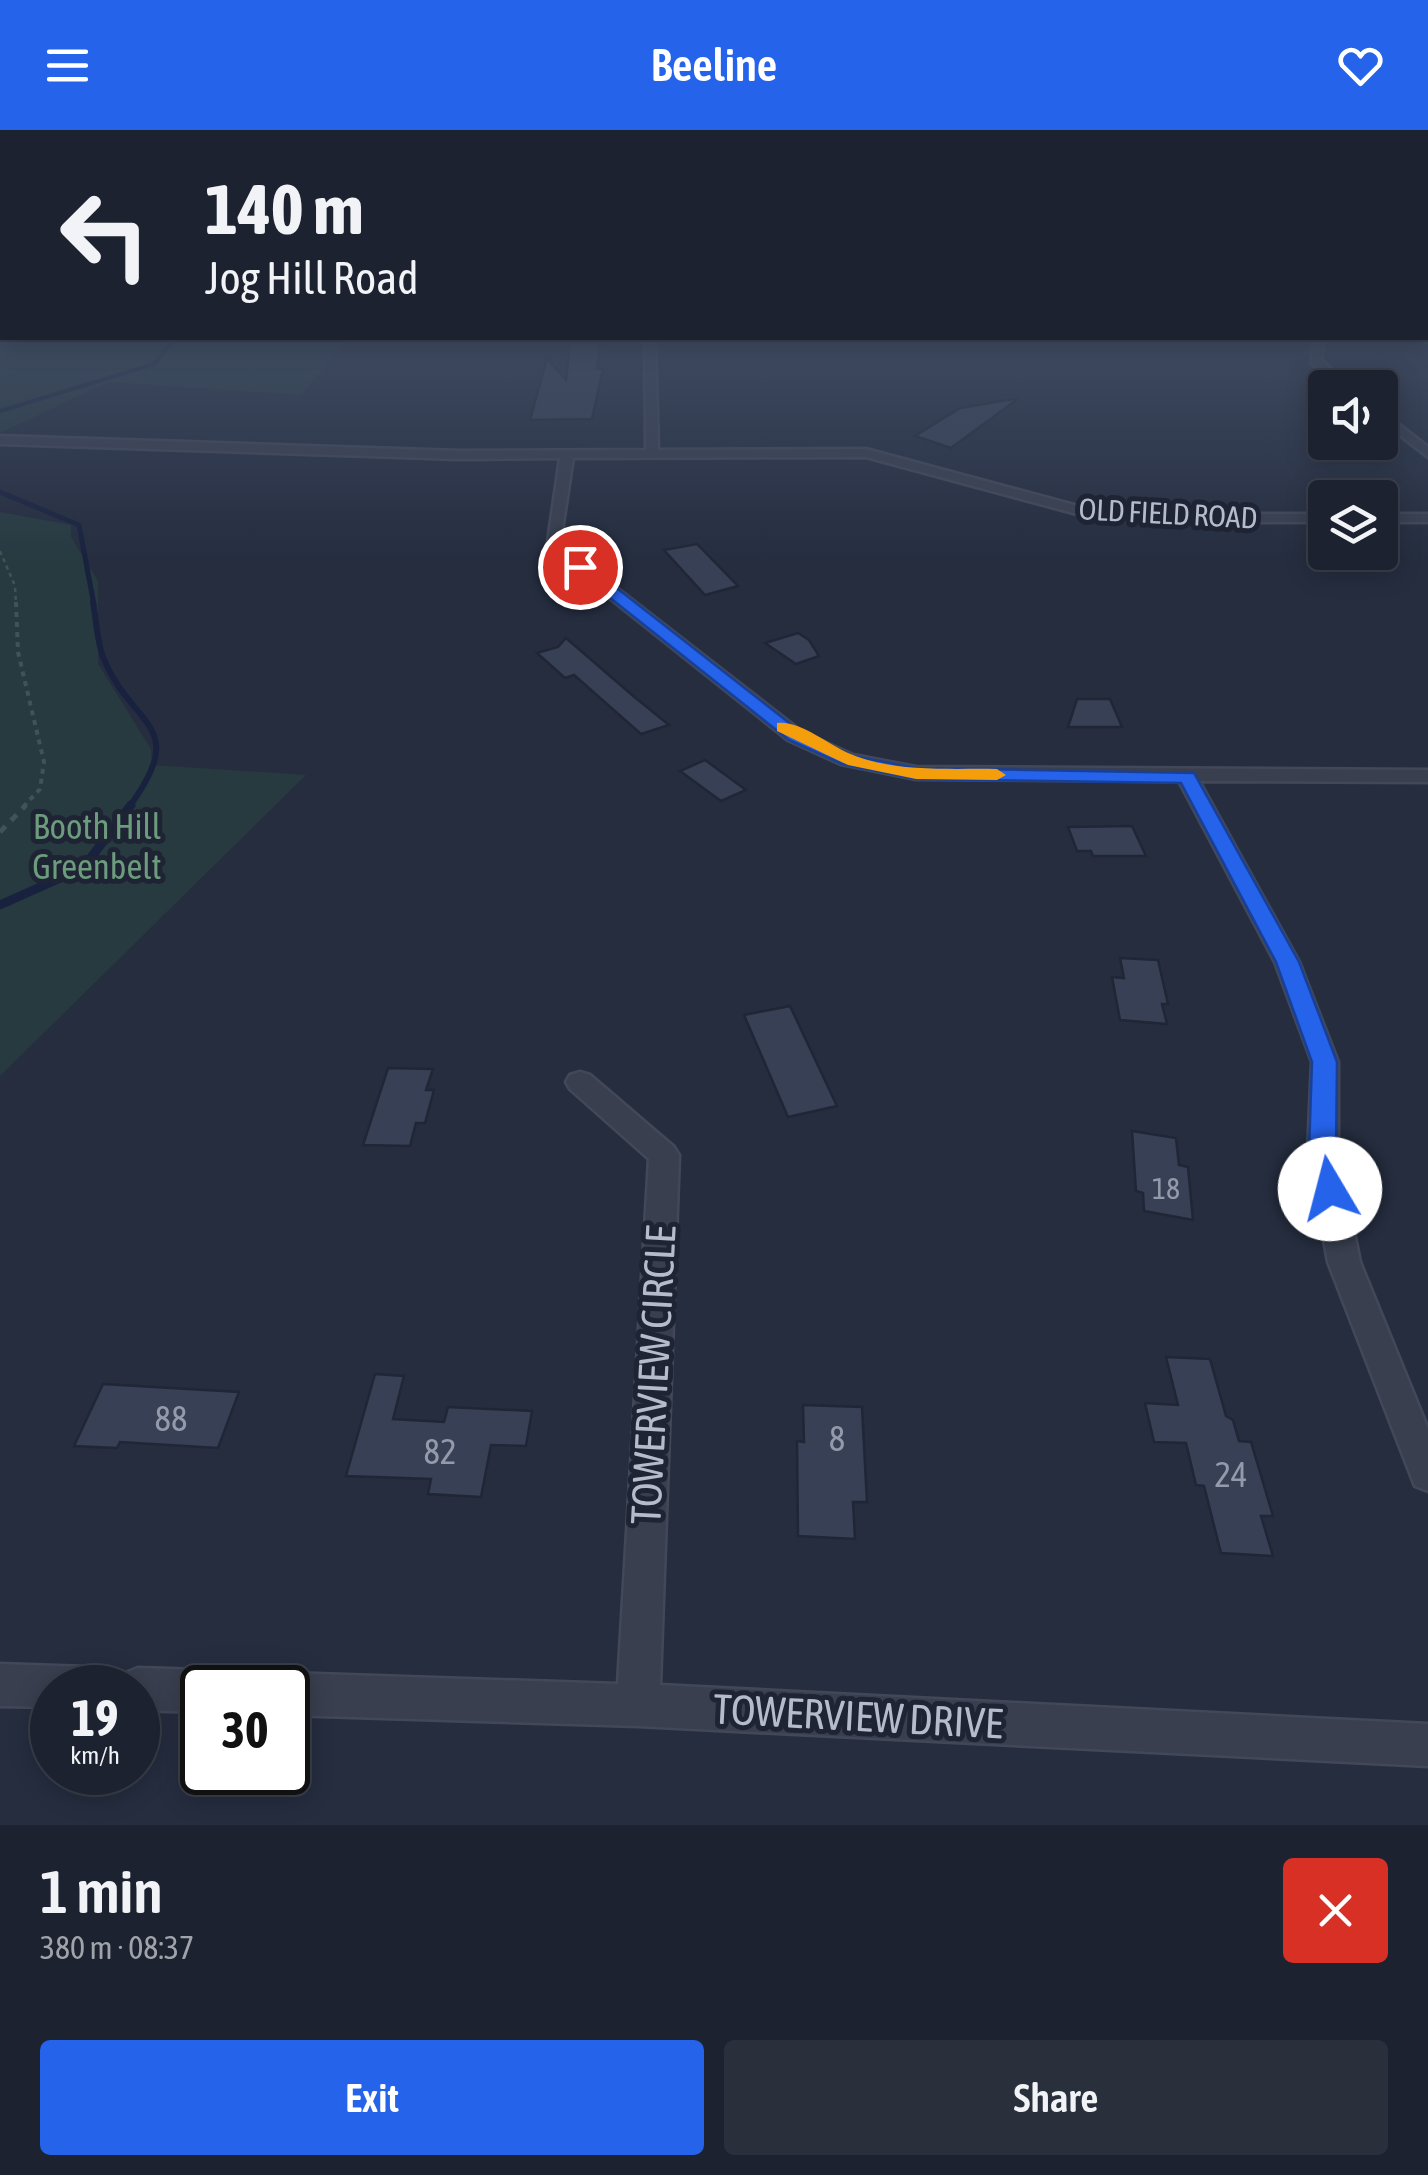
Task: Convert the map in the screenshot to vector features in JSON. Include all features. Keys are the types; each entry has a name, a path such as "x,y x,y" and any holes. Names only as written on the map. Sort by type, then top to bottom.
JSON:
{"street":[{"path":"651,402 652,453"},
{"path":"1398,429 1428,453"},
{"name":"OLD FIELD ROAD","path":"0,440 567,454 866,453 1088,513 1144,518 1308,518"},
{"path":"567,454 552,545 795,736 848,760 916,774 1428,776"},
{"path":"1398,518 1428,518"},
{"path":"1188,777 1288,962 1324,1062 1322,1152 1344,1262 1428,1474"},
{"name":"TOWERVIEW CIRCLE","path":"580,1082 664,1155 638,1705"},
{"path":"0,1685 30,1686"},
{"name":"TOWERVIEW DRIVE","path":"310,1695 638,1705 1428,1745"}],"path":[{"path":"0,551 16,586 18,652 44,762 40,789 0,832"}],"green space":[{"path":"0,402 65,402 0,433"},
{"name":"Booth Hill Greenbelt","path":"0,512 71,525 71,537 98,581 98,664 151,749 152,765 306,775 0,1076"}],"building":[{"path":"535,402 596,402 592,419 530,420"},
{"path":"1013,402 951,448 915,436 960,408"},
{"path":"697,544 738,586 705,595 664,550"},
{"path":"798,633 809,640 819,656 796,664 765,643"},
{"path":"566,638 669,725 641,734 574,675 565,678 537,653 558,647"},
{"path":"1077,699 1110,699 1122,727 1068,727"},
{"path":"705,760 746,790 721,801 680,771"},
{"path":"1132,826 1146,856 1093,856 1091,851 1077,851 1068,827"},
{"path":"1120,958 1158,960 1168,1004 1162,1004 1167,1024 1120,1020 1112,977 1124,978"},
{"path":"790,1006 837,1106 788,1117 744,1015"},
{"path":"388,1068 433,1069 426,1090 434,1090 425,1123 416,1123 410,1146 363,1145"},
{"path":"1132,1131 1176,1138 1179,1165 1188,1167 1193,1220 1144,1211 1143,1193 1136,1191"},
{"path":"1166,1357 1210,1359 1226,1416 1233,1420 1239,1441 1251,1442 1273,1516 1261,1516 1273,1556 1221,1553 1204,1486 1196,1485 1186,1443 1154,1442 1145,1403 1178,1405"},
{"path":"375,1374 404,1376 393,1419 444,1422 448,1407 532,1411 526,1446 491,1445 481,1497 428,1494 431,1479 346,1476"},
{"path":"103,1384 239,1392 218,1448 120,1442 117,1448 74,1446"},
{"path":"803,1405 862,1407 867,1502 853,1502 855,1539 798,1536 797,1441 804,1442"}],"waterway":[{"path":"0,411 29,402"},
{"path":"0,492 79,525 94,605"},
{"path":"93,602 103,657 156,742 147,779 129,807"},
{"path":"0,905 83,868 131,805"}],"slow traffic":[{"path":"783,727 848,760 916,774 997,775"}],"route":[{"path":"580,567 795,736 848,760 916,774 1188,777 1288,962 1324,1062 1322,1152 1330,1189"}]}
